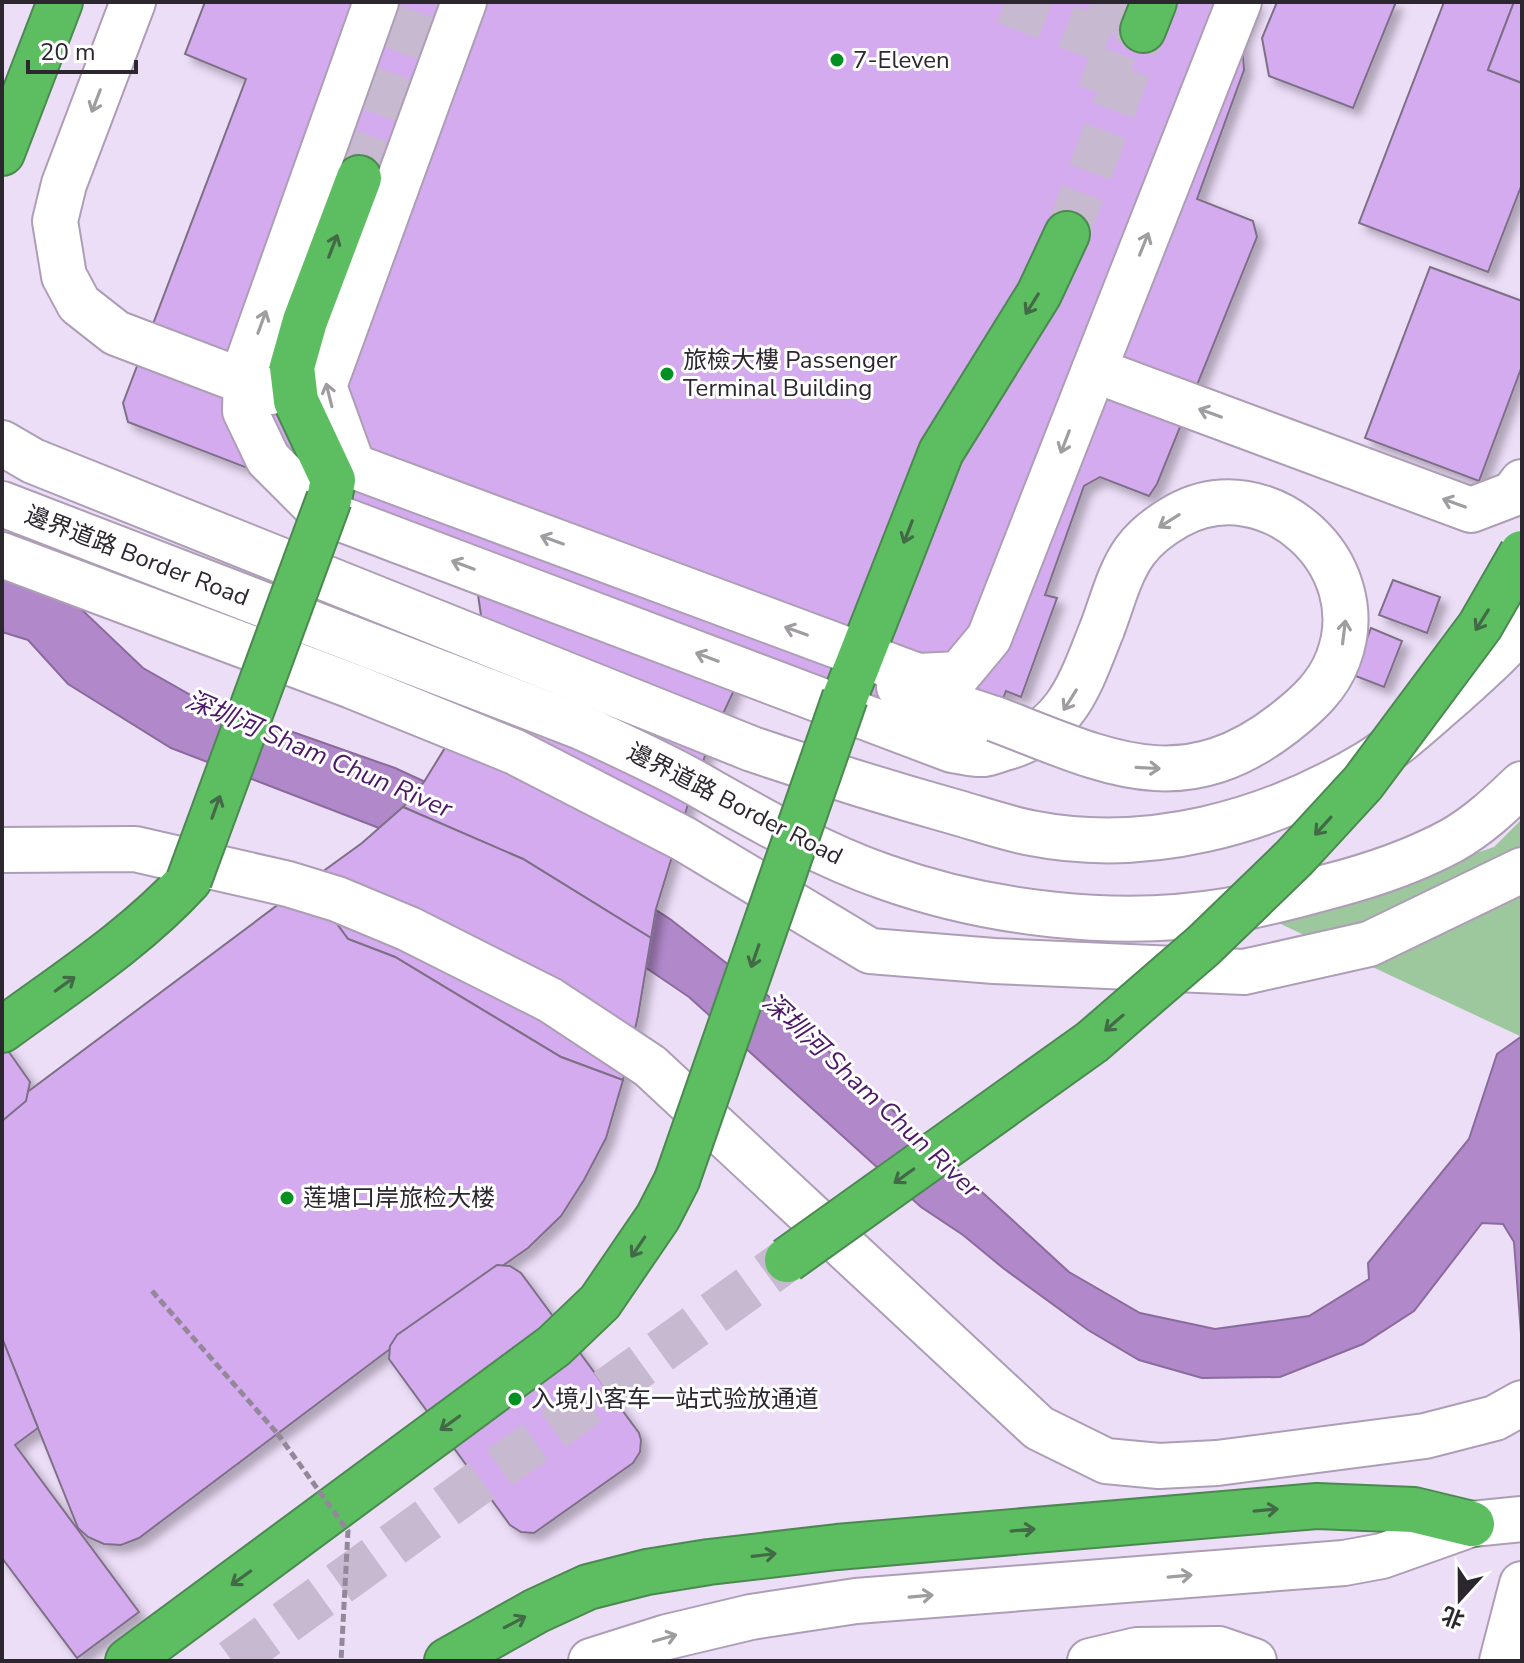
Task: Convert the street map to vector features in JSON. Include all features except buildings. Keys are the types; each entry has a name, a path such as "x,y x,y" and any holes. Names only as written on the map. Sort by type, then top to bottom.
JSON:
{"highway":[{"path":"2,153 60,2"},
{"path":"2,1030 134,933 166,906 189,880 329,499 333,480 296,401 292,367 359,178"},
{"path":"128,1661 554,1346 600,1302 658,1217 677,1180 850,685 941,452 1039,294 1067,234"},
{"path":"787,1260 1092,1042 1203,946 1294,858 1363,783 1480,626 1522,553"},
{"path":"447,1661 536,1611 588,1587 647,1572 709,1562 837,1547 1317,1506 1414,1510 1472,1524"}],"street":[{"path":"133,2 64,184 55,221 64,276 79,304 116,333 296,401"},
{"path":"376,2 246,367 245,411 268,459 320,511 952,750 984,754 1025,742 1042,732 1068,705 1080,684 1134,552 1148,536 1184,512 1204,505 1247,504 1288,518 1318,543 1339,578 1346,620 1344,639 1338,659 1317,694 1255,743 1231,756 1206,764 1156,769 1131,767 1103,760 995,719 850,685"},
{"path":"464,2 324,386 353,466 918,676 959,674 989,638 1239,2"},
{"path":"1094,370 1471,510 1513,494 1522,482"},
{"path":"2,443 33,461 752,749 858,785 1032,833 1096,840 1151,839 1237,823 1302,799 1370,762 1440,706 1505,648 1522,627"},
{"name":"邊界道路 Border Road","path":"2,504 581,727 676,773 786,835 836,858 887,878 996,905 1051,914 1109,918 1224,911 1289,898 1410,861 1453,840 1494,811 1522,784"},
{"path":"2,555 352,686 515,752 684,839 870,951 994,961 1244,972 1369,944 1522,870"},
{"path":"2,850 135,849 288,884 337,899 409,929 550,1000 650,1066 1039,1428 1106,1461 1159,1466 1217,1463 1425,1436 1495,1418 1522,1403"},
{"path":"591,1661 667,1637 751,1617 856,1601 1344,1563 1382,1556 1472,1524 1522,1519"},
{"path":"1502,1661 1522,1584"},
{"path":"1090,1661 1137,1650 1219,1649 1254,1661"}],"path":[{"path":"152,1291 277,1433 348,1531 341,1661"}],"green space":[{"path":"1522,819 1522,1037 1270,919 1319,906 1494,847"}],"water":[{"name":"深圳河 Sham Chun River","path":"2,571 77,605 143,668 196,698 395,768 534,832 670,919 766,994 1069,1272 1140,1313 1215,1329 1309,1316 1369,1279 1368,1263 1469,1139 1497,1054 1522,1036 1522,1347 1514,1242 1503,1224 1482,1223 1414,1311 1363,1344 1280,1377 1202,1378 1139,1360 1088,1330 921,1207 689,997 583,925 379,828 171,748 68,684 28,640 2,632"}],"tunnel":[{"path":"359,178 423,2"},
{"path":"1005,2 1118,46"},
{"path":"1091,2 1129,17"},
{"path":"1099,93 1128,19"},
{"path":"1067,234 1143,30"},
{"path":"232,1661 787,1260"}],"place":[{"name":"7-Eleven","path":"837,60"},
{"name":"旅檢大樓 Passenger Terminal Building","path":"667,374"},
{"name":"莲塘口岸旅检大楼","path":"287,1198"},
{"name":"入境小客车一站式验放通道","path":"515,1399"}]}
